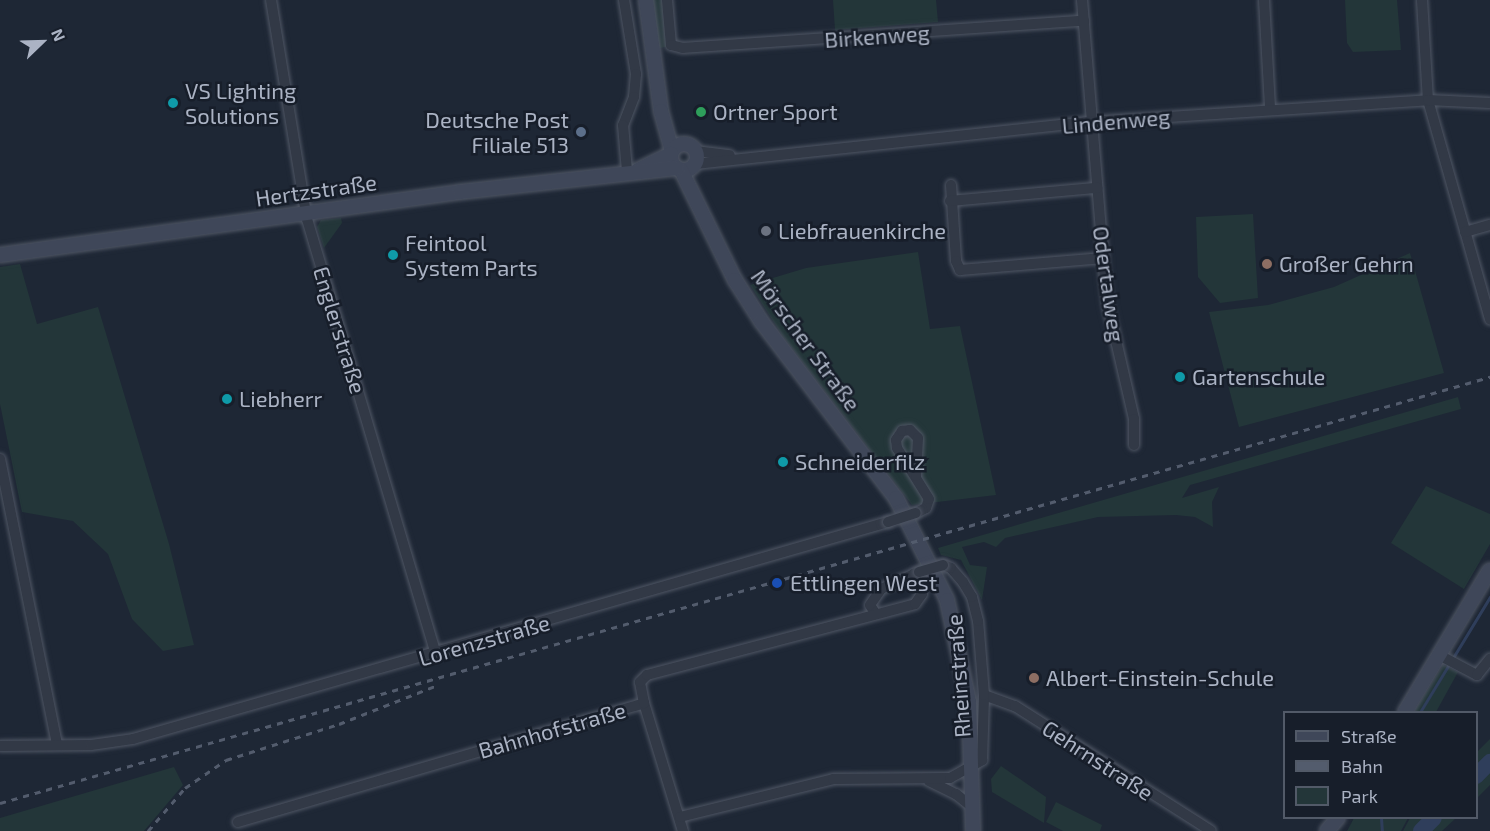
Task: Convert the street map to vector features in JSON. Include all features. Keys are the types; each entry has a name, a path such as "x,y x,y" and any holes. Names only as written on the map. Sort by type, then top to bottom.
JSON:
{"main road":[{"name":"Mörscher Straße","path":"646,0 661,111 683,159 696,200 735,280 761,321 896,498"},
{"name":"Hertzstraße","path":"0,255 306,212 633,171 683,159"},
{"name":"Rheinstraße","path":"896,498 947,600 969,702 973,831"},
{"path":"1406,711 1443,657 1490,570"},
{"path":"1327,831 1337,819"}],"street":[{"name":"Englerstraße","path":"271,0 306,212 436,654"},
{"path":"624,0 636,74 635,90 622,133 633,171"},
{"name":"Birkenweg","path":"667,0 671,45 718,46 1084,21"},
{"name":"Odertalweg","path":"1082,0 1108,306 1134,419 1134,445"},
{"path":"1264,0 1270,109"},
{"path":"1422,0 1428,100 1466,232 1486,291 1490,319"},
{"name":"Lindenweg","path":"683,159 742,156 1091,122 1270,109 1428,100 1490,103"},
{"path":"951,185 950,201 960,270 1103,258"},
{"path":"950,201 1097,188"},
{"path":"1466,232 1490,225"},
{"path":"0,459 57,744"},
{"name":"Lorenzstraße","path":"0,746 133,739 436,654 888,522 926,508 929,499 916,476"},
{"name":"Rheinstraße","path":"920,600 917,573 943,565 957,573 972,597 978,621 984,694 984,757 972,766"},
{"path":"875,613 870,605 881,588 917,573"},
{"name":"Bahnhofstraße","path":"238,822 644,703 640,682 647,675 915,604 920,600"},
{"path":"1443,657 1458,667 1477,675 1490,659"},
{"name":"Gehrnstraße","path":"984,694 1015,706 1211,831"},
{"path":"644,703 683,831"},
{"path":"680,817 832,778 879,776 929,781 956,776 972,766"},
{"path":"929,781 956,794 973,808"}],"green space":[{"path":"651,0 662,0 666,47 658,48"},
{"path":"833,0 936,0 938,22 835,30"},
{"path":"1345,0 1397,0 1401,50 1353,52 1347,43"},
{"path":"1253,214 1258,298 1220,303 1198,277 1196,217"},
{"path":"341,218 342,223 324,248 317,227 321,220"},
{"path":"918,252 930,329 960,326 996,495 912,505 782,335 750,285 806,268"},
{"path":"1410,253 1444,373 1239,427 1209,312 1268,305 1334,287"},
{"path":"20,264 37,324 98,307 169,544 194,645 163,651 132,619 108,554 73,521 22,512 0,404 0,267"},
{"path":"1458,397 1461,409 1190,485 1182,498 1219,487 1212,502 1213,527 1195,517 1176,515 1098,517 1005,538 996,547 984,542 962,547 970,565 987,567 982,600 961,560 941,555 938,548"},
{"path":"1426,486 1490,514 1490,544 1464,589 1391,543"},
{"path":"1443,665 1458,672 1437,711 1415,711"},
{"path":"1490,739 1490,785 1478,797 1478,751"},
{"path":"1001,766 1046,797 1044,823 992,792 991,779"},
{"path":"174,767 183,785 144,831 0,831 0,818"},
{"path":"1056,802 1102,825 1100,831 1063,831 1046,822"},
{"path":"1353,819 1407,819 1401,831 1347,831"},
{"path":"1409,819 1455,819 1442,831 1403,831"}],"waterway":[{"path":"1421,711 1490,597"},
{"path":"1478,774 1490,762"},
{"path":"1381,819 1382,831"},
{"path":"1421,831 1433,819"}],"railway":[{"path":"0,803 1490,377"},
{"path":"148,831 185,788 226,760 339,724 435,686"}],"place":[{"name":"VS Lighting Solutions","path":"173,103"},
{"name":"Ortner Sport","path":"701,112"},
{"name":"Deutsche Post Filiale 513","path":"581,132"},
{"name":"Liebfrauenkirche","path":"766,231"},
{"name":"Feintool System Parts","path":"393,255"},
{"name":"Großer Gehrn","path":"1267,264"},
{"name":"Gartenschule","path":"1180,377"},
{"name":"Liebherr","path":"227,399"},
{"name":"Schneiderfilz","path":"783,462"},
{"name":"Ettlingen West","path":"777,583"},
{"name":"Albert-Einstein-Schule","path":"1034,678"}]}
